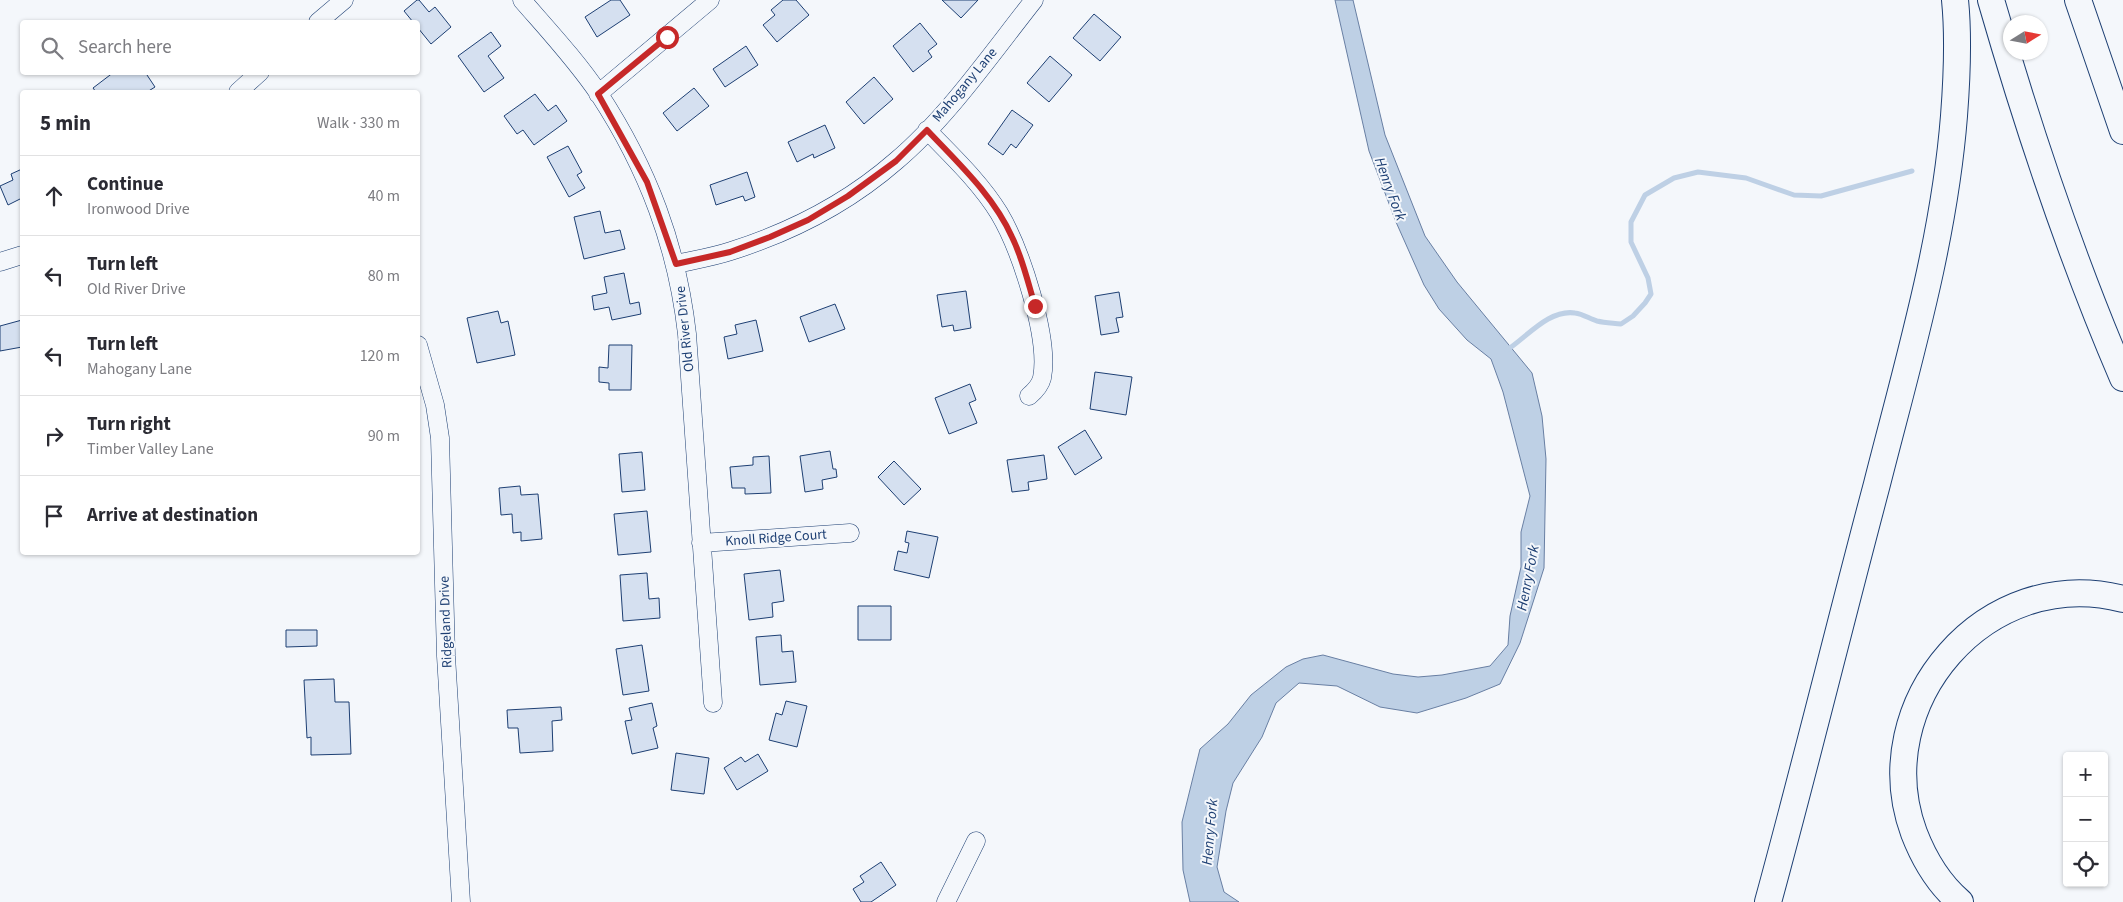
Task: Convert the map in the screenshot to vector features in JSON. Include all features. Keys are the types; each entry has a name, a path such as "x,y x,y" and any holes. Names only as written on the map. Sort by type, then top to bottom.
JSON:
{"highway":[{"path":"1768,902 1915,341 1941,226 1948,182 1957,82 1958,41 1955,0"},
{"path":"1991,0 2034,144 2096,314 2123,378"},
{"path":"2078,0 2123,131"},
{"path":"1960,902 1935,874 1920,849 1902,786 1906,737 1913,712 1924,689 1940,665 1964,638 1992,617 2008,609 2033,600 2060,594 2088,593 2123,599"}],"street":[{"path":"320,20 344,0"},
{"name":"Old River Drive","path":"522,0 598,94 647,182 676,264 683,298 687,334 713,703"},
{"path":"598,94 710,0"},
{"name":"Mahogany Lane","path":"676,264 730,252 808,220 848,196 896,161 941,116 1034,0"},
{"path":"927,130 976,181 999,212 1013,238 1035,306 1044,356 1042,379 1037,389 1029,396"},
{"path":"0,262 20,256"},
{"name":"Ridgeland Drive","path":"420,352 435,406 440,438 446,656 461,902"},
{"name":"Knoll Ridge Court","path":"701,542 850,533"},
{"path":"946,902 976,841"}],"water":[{"name":"Henry Fork","path":"1335,0 1353,0 1385,135 1425,236 1457,282 1532,373 1542,416 1546,459 1544,568 1520,643 1500,684 1466,698 1417,713 1380,707 1337,686 1299,683 1276,703 1262,737 1233,783 1226,811 1217,867 1224,892 1239,902 1190,902 1183,870 1182,822 1200,749 1228,724 1251,695 1286,667 1303,659 1323,655 1393,674 1418,677 1442,675 1490,666 1508,645 1510,616 1521,567 1521,532 1530,496 1503,392 1491,359 1467,340 1439,309 1424,285 1396,222 1369,151"}],"building":[{"path":"419,0 429,12 435,7 451,27 431,44 420,30 420,20 411,20 404,11"},
{"path":"611,0 620,0 630,15 597,37 585,17"},
{"path":"783,0 796,0 809,15 777,42 763,25 775,15 771,10"},
{"path":"942,0 978,0 961,18"},
{"path":"1094,14 1121,37 1100,61 1073,38"},
{"path":"920,23 937,44 928,51 932,57 913,72 893,46"},
{"path":"491,32 501,46 488,56 504,78 484,92 458,56"},
{"path":"746,46 758,65 725,87 713,69"},
{"path":"1050,56 1072,75 1049,102 1027,83"},
{"path":"110,75 147,75 155,87 150,90 94,90 93,88"},
{"path":"874,77 893,99 864,124 846,102"},
{"path":"694,88 709,106 677,131 663,113"},
{"path":"535,94 548,111 556,105 567,121 534,145 523,130 517,134 504,116"},
{"path":"1012,110 1033,125 1016,148 1011,144 1003,155 988,144"},
{"path":"825,125 835,148 814,158 813,154 797,162 788,142"},
{"path":"568,146 582,172 577,175 585,188 569,197 547,157"},
{"path":"20,170 20,199 8,205 0,186 13,180 11,174"},
{"path":"747,172 755,197 745,201 743,196 716,205 710,185"},
{"path":"600,211 605,233 620,230 625,249 584,259 574,217"},
{"path":"624,273 630,304 639,302 641,314 612,320 609,307 594,310 592,296 607,293 604,277"},
{"path":"966,291 971,328 954,331 953,325 942,327 937,295"},
{"path":"1119,292 1123,317 1116,318 1119,332 1101,335 1095,296"},
{"path":"835,304 845,329 809,342 800,317"},
{"path":"498,311 501,323 508,321 515,355 477,363 467,318"},
{"path":"756,320 763,351 728,359 724,337 737,334 735,325"},
{"path":"20,321 20,347 0,351 0,326"},
{"path":"609,345 632,345 631,390 609,390 609,383 599,382 599,367 608,368"},
{"path":"1095,372 1132,377 1126,415 1090,409"},
{"path":"970,384 976,400 969,403 977,423 949,434 935,398"},
{"path":"1085,430 1102,458 1075,475 1058,447"},
{"path":"830,451 833,469 836,469 837,477 822,480 823,489 805,492 800,456"},
{"path":"642,452 645,490 622,492 619,454"},
{"path":"1044,455 1047,479 1028,482 1029,490 1012,492 1007,460"},
{"path":"769,456 771,493 745,494 745,488 732,488 730,467 753,465 753,457"},
{"path":"894,461 921,489 904,505 878,477"},
{"path":"520,486 521,495 538,494 542,539 521,541 521,532 513,533 512,514 501,515 499,488"},
{"path":"647,511 651,552 618,555 614,514"},
{"path":"907,531 938,537 929,578 894,570 898,551 907,553 909,543 905,542"},
{"path":"780,570 784,601 772,603 773,617 749,620 744,574"},
{"path":"647,573 649,599 659,598 660,618 623,621 620,575"},
{"path":"858,606 891,606 891,640 858,640"},
{"path":"286,630 317,630 317,646 286,647"},
{"path":"781,635 782,652 793,651 796,682 760,685 756,637"},
{"path":"642,645 649,691 623,695 616,649"},
{"path":"334,679 335,702 349,702 351,754 311,755 311,737 307,738 304,680"},
{"path":"786,701 807,706 797,747 769,740 776,713 782,715"},
{"path":"652,703 657,726 653,728 658,748 632,754 625,721 632,720 629,708"},
{"path":"561,707 562,720 552,721 553,751 520,753 518,728 508,728 507,710"},
{"path":"676,753 709,758 704,794 671,790"},
{"path":"758,754 768,771 737,790 724,768 741,757 745,762"},
{"path":"881,862 896,885 871,902 861,902 853,889 864,882 860,876"}],"waterway":[{"path":"1507,350 1539,325 1556,315 1575,313 1597,321 1621,324 1633,316 1651,294 1648,278 1631,242 1631,222 1645,195 1674,178 1698,172 1746,178 1794,195 1821,196 1912,171"}],"route":[{"path":"667,37 598,94 647,182 676,264 730,252 808,220 848,196 896,161 927,130 976,181 999,212 1013,238 1035,306"}]}
